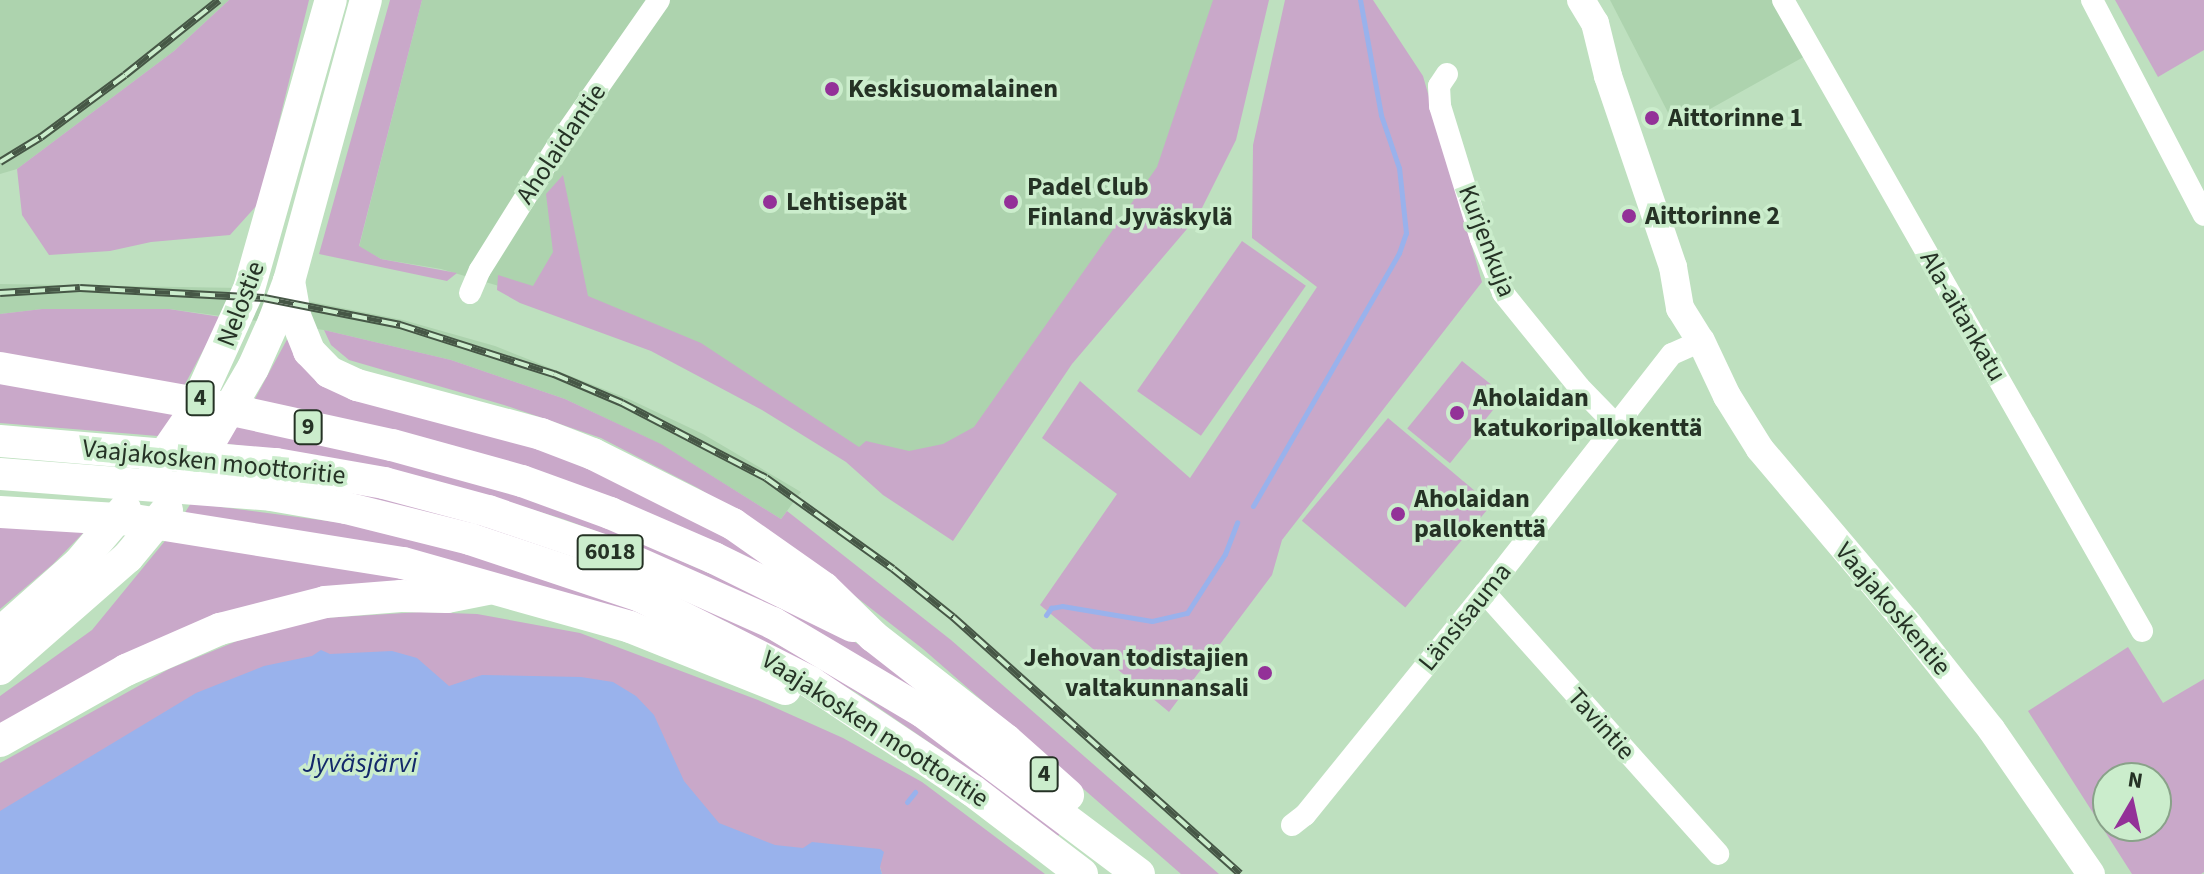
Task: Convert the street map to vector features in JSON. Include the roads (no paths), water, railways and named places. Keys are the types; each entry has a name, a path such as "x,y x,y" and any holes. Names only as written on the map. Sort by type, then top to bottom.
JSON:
{"highway":[{"name":"Nelostie","path":"0,633 79,563 133,500 191,416 249,289 275,209 331,0"},
{"name":"Nelostie","path":"0,669 128,557 170,507 223,423 253,368 289,281 366,0"},
{"name":"4","path":"289,281 295,316 309,351 329,372 357,385 424,400 541,434 593,454 673,492 780,555 824,588 873,636 1006,740 1090,816 1146,874"},
{"name":"9","path":"0,368 229,409 392,445 522,481 610,513 714,558 873,636"},
{"name":"Vaajakosken moottoritie","path":"0,441 276,464 384,483 488,511 629,559 773,623 923,712 1139,874"},
{"name":"Vaajakosken moottoritie","path":"0,474 271,495 346,508 539,560 683,616 810,682 874,723 1082,874"},
{"name":"4","path":"0,512 134,520 403,563 675,642 874,723"},
{"path":"0,741 126,670 220,629 325,602 401,596 447,597 494,588"}],"main road":[{"name":"Vaajakoskentie","path":"1573,0 1580,29 1608,76"},
{"name":"Vaajakoskentie","path":"1581,0 1595,23 1608,76 1673,267 1695,302 1701,341 1727,396 1760,449 1908,624 1991,729 2091,874"}],"street":[{"name":"Aholaidantie","path":"470,293 480,270 536,179 659,0"},
{"name":"Ala-aitankatu","path":"1783,0 2142,631"},
{"path":"2092,0 2204,215"},
{"name":"Kurjenkuja","path":"1447,74 1439,86 1440,106 1481,239 1503,293 1579,387 1615,424"},
{"name":"Länsisauma","path":"1292,825 1305,815 1485,593 1672,354 1701,341"},
{"name":"Tavintie","path":"1485,593 1718,854"}],"water":[{"name":"Jyväsjärvi","path":"321,650 330,654 392,651 417,658 449,686 482,675 581,677 613,682 636,696 654,715 684,781 719,823 775,845 803,848 812,842 880,849 884,852 880,867 882,874 0,874 0,811 196,693 264,666 312,656"}],"waterway":[{"path":"1253,506 1399,253 1406,233 1399,168 1381,115 1360,0"},
{"path":"1046,615 1051,608 1062,606 1152,621 1187,613 1225,554 1237,522"},
{"path":"907,802 915,792"}],"railway":[{"path":"0,162 41,137 125,75 219,0"},
{"path":"0,293 80,288 264,298 400,325 554,374 622,403 766,478 893,569 953,617 1240,874"}],"place":[{"name":"Keskisuomalainen","path":"832,89"},
{"name":"Aittorinne 1","path":"1652,118"},
{"name":"Lehtisepät","path":"770,202"},
{"name":"Padel Club Finland Jyväskylä","path":"1011,202"},
{"name":"Aittorinne 2","path":"1629,216"},
{"name":"Aholaidan katukoripallokenttä","path":"1457,413"},
{"name":"Aholaidan pallokenttä","path":"1398,514"},
{"name":"Jehovan todistajien valtakunnansali","path":"1265,673"}]}
